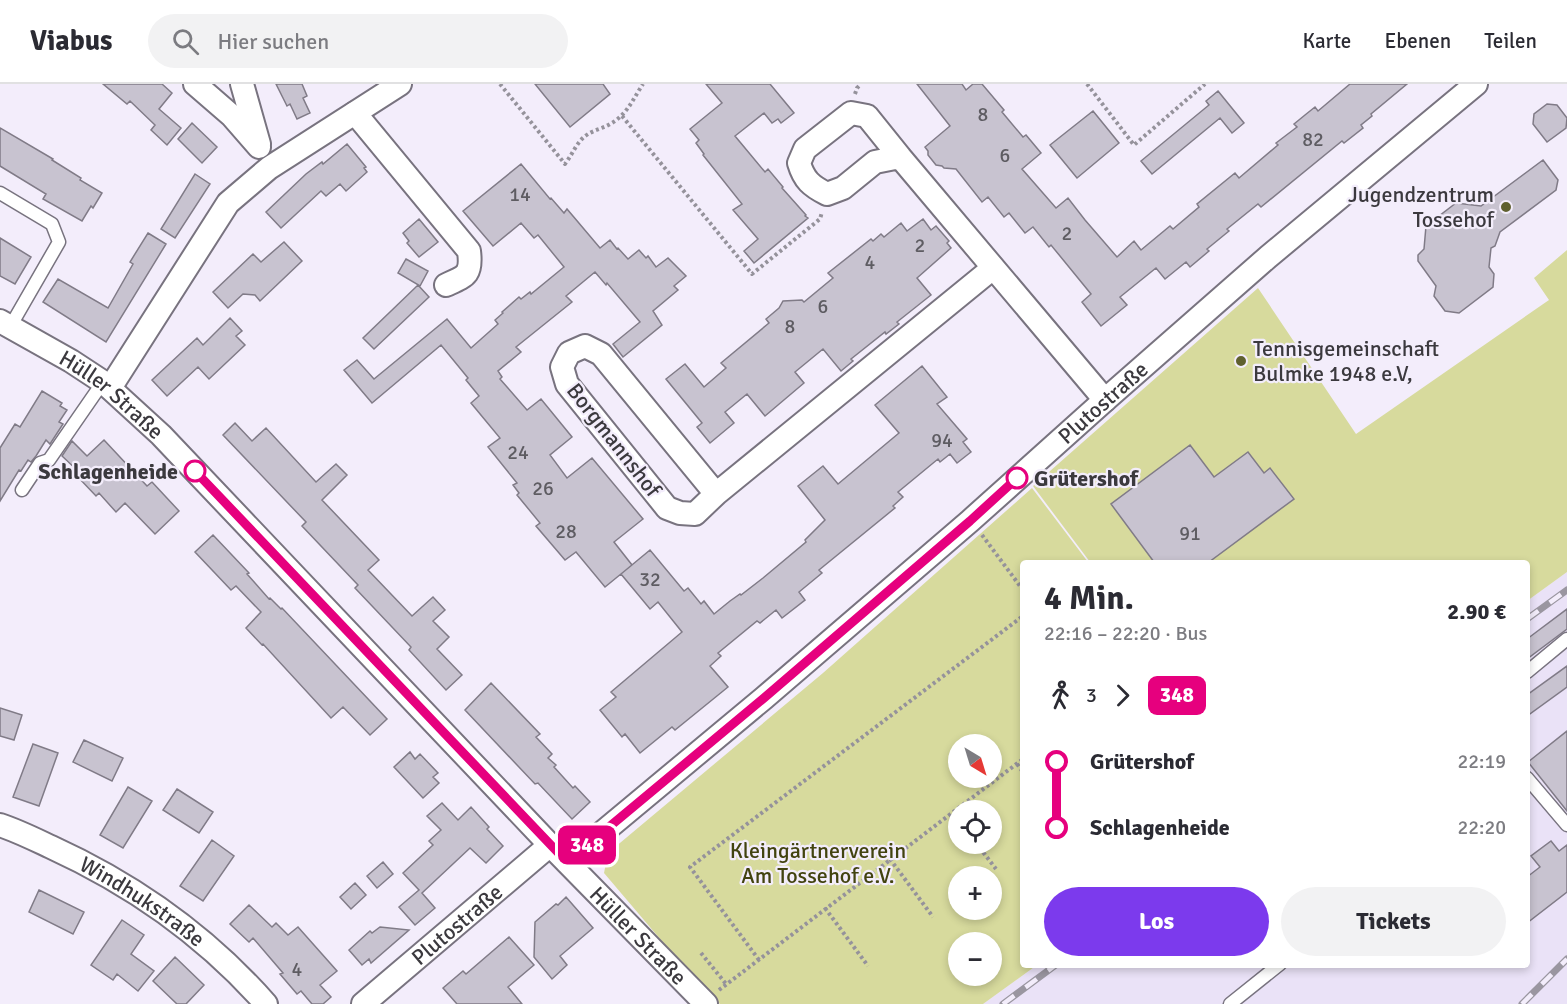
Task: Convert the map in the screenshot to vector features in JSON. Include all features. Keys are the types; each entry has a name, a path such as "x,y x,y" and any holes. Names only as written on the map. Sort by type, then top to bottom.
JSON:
{"street":[{"path":"195,84 232,116 264,158"},
{"path":"242,84 264,158"},
{"path":"107,385 228,204 264,158 355,113 400,84"},
{"name":"Plutostraße","path":"567,862 764,698 970,521 1268,257 1476,84"},
{"path":"355,113 469,251 471,266 465,277 446,285"},
{"path":"900,157 875,162 843,188 827,194 813,187 802,174 799,163 805,149 851,113 867,116 1105,400"},
{"name":"Borgmannshof","path":"716,494 601,354 585,346 569,353 562,367 567,384 667,508 680,513 694,514 993,268"},
{"name":"Hüller Straße","path":"5,324 71,361 107,385 161,435 550,845 705,1003"},
{"name":"Windhukstraße","path":"0,825 73,857 130,889 177,922 223,959 266,1004"},
{"name":"Plutostraße","path":"363,1004 550,845"}],"lane":[{"path":"0,193 52,224 59,242 5,324"},
{"path":"22,490 40,463 49,460 107,385"},
{"path":"1530,670 1567,639"},
{"path":"1530,784 1567,825"},
{"path":"1230,1004 1275,968"}],"path":[{"path":"500,84 565,164 585,135 609,125 622,116 630,107 642,84"},
{"path":"1087,84 1134,145 1205,84"},
{"path":"622,116 752,273 820,219 827,194"},
{"path":"970,521 1020,586"},
{"path":"759,960 690,867 1020,618"},
{"path":"970,800 1020,762"},
{"path":"1017,764 1020,768"},
{"path":"705,1003 726,984 825,908 948,817"},
{"path":"890,859 933,917"},
{"path":"825,908 868,966"},
{"path":"701,953 726,984"}],"shaded area":[{"path":"1567,572 1567,1004 983,1004 1033,968 1530,968 1530,599"}],"green space":[{"name":"Tennisgemeinschaft Bulmke 1948 e.V,","path":"1567,250 1567,572 1530,599 1530,560 1088,560 1033,486 1258,288 1356,434 1549,300 1534,278"},
{"name":"Kleingärtnerverein Am Tossehof e.V.","path":"1032,488 1086,560 1020,560 1020,968 1033,968 983,1004 720,1004 700,986 604,873 608,853 823,673"}],"building":[{"path":"103,84 162,84 172,93 159,109 181,128 167,145 151,130 155,125 130,101 127,104"},
{"path":"276,84 302,84 307,96 303,98 310,113 297,119 290,104 287,106"},
{"path":"535,84 603,84 610,94 570,127"},
{"path":"706,84 770,84 794,113 781,123 778,119 772,123 764,113 735,136 765,172 768,169 808,218 754,263 744,251 758,239 733,210 742,204 703,155 696,143 699,140 690,129 722,103"},
{"path":"917,84 962,84 966,90 973,84 982,84 1023,137 1026,135 1041,153 1022,169 1056,208 1068,198 1117,257 1134,241 1141,250 1170,226 1173,229 1199,207 1197,204 1235,173 1239,178 1278,145 1276,143 1297,127 1294,124 1315,107 1318,111 1350,84 1407,84 1371,114 1372,116 1361,125 1363,128 1344,143 1342,141 1261,207 1258,204 1227,229 1229,231 1190,267 1186,262 1165,279 1156,268 1120,297 1127,305 1101,326 1082,302 1091,294 1051,245 1049,247 1033,227 1025,233 1009,213 1004,217 988,197 982,202 956,169 936,165 928,155 925,147 950,126"},
{"path":"1218,91 1244,123 1232,133 1220,118 1152,174 1141,161 1209,105 1206,101"},
{"path":"1547,104 1557,105 1567,118 1566,128 1547,142 1533,124 1534,114"},
{"path":"1093,111 1119,143 1077,178 1050,145"},
{"path":"192,123 217,147 202,163 178,139"},
{"path":"0,128 53,159 81,178 80,180 102,193 82,221 43,199 46,194 0,166"},
{"path":"347,144 366,167 364,168 367,172 346,191 340,184 326,196 321,191 281,228 266,212 306,174 322,162 323,164"},
{"name":"Jugendzentrum Tossehof","path":"1543,160 1558,180 1556,190 1500,232 1495,246 1491,248 1489,267 1494,274 1493,287 1459,313 1445,311 1434,296 1436,286 1418,261 1418,255 1424,249 1426,226 1456,203 1481,206"},
{"path":"521,164 550,199 564,213 567,209 600,248 610,240 628,259 639,250 646,258 648,256 656,267 668,258 686,276 674,286 678,290 653,311 662,325 623,357 613,344 640,322 595,272 566,296 572,302 516,347 521,352 498,371 502,377 500,379 527,410 541,399 572,437 550,455 567,478 592,458 643,519 614,542 632,565 605,587 576,552 565,560 536,526 540,523 517,495 519,493 513,485 517,483 488,447 500,438 471,403 479,396 466,380 468,378 441,345 372,403 344,370 357,360 374,379 447,319 471,348 498,324 495,320 519,297 521,299 530,292 531,294 564,267 538,235 534,238 521,223 493,246 463,211"},
{"path":"195,174 210,184 175,238 161,229"},
{"path":"419,219 438,242 419,257 407,243 409,241 403,233"},
{"path":"923,219 931,230 936,226 949,241 947,243 951,248 917,278 931,295 897,322 899,324 851,359 853,361 841,371 823,349 795,372 804,383 765,416 747,394 725,412 734,423 710,443 697,427 702,423 666,379 685,364 704,387 726,368 721,363 769,323 766,319 779,308 783,301 802,300 804,302 833,278 828,273 871,239 873,241 881,234 884,237 901,223 907,231"},
{"path":"148,233 166,244 106,342 43,302 58,279 108,308 133,264 130,262"},
{"path":"0,238 31,257 15,284 0,276"},
{"path":"284,242 302,261 260,301 255,295 243,294 228,308 213,292 253,254 261,262"},
{"path":"406,259 428,271 420,286 398,273"},
{"path":"418,285 429,297 374,349 363,338"},
{"path":"230,318 242,331 236,336 245,345 209,379 198,367 167,396 152,380 197,338 203,345"},
{"path":"922,366 947,397 937,404 967,439 963,442 971,452 957,463 950,454 940,462 938,459 898,492 903,497 893,506 895,508 819,570 822,573 799,592 805,600 782,618 776,610 760,623 757,621 718,653 721,656 710,666 728,687 675,730 672,727 640,753 625,734 622,737 600,710 616,697 611,692 682,632 658,602 650,609 621,574 650,550 684,591 688,588 701,604 704,601 714,614 763,578 806,542 805,540 825,520 798,486 823,466 838,484 899,433 875,405"},
{"path":"42,391 62,403 60,406 67,410 59,422 63,424 50,444 46,440 31,462 28,460 21,471 19,470 0,501 0,448 15,424 20,427"},
{"path":"235,423 252,441 266,428 316,482 336,464 347,475 322,500 379,560 368,570 412,616 433,597 445,610 433,621 449,637 437,649 462,675 446,690 409,650 411,647 355,588 358,585 302,526 306,522 223,435"},
{"path":"104,440 147,486 152,482 179,511 155,534 125,503 116,512 99,493 96,496 77,476 80,473 62,456 72,441 87,456"},
{"name":"Tennisgemeinschaft Bulmke 1948 e.V,","path":"1190,445 1214,477 1248,452 1264,473 1270,468 1294,499 1212,560 1153,560 1111,504"},
{"path":"213,535 249,573 247,574 269,599 282,608 387,719 370,735 343,707 331,718 246,628 261,612 236,586 231,590 195,552"},
{"path":"1567,609 1567,629 1530,657 1530,637"},
{"path":"1567,666 1567,687 1530,714 1530,693"},
{"path":"491,683 540,734 536,737 552,754 548,758 556,765 554,767 573,788 575,786 590,802 572,819 538,783 535,784 465,710"},
{"path":"0,708 22,715 14,740 0,736"},
{"path":"1567,731 1567,811 1530,765 1530,760"},
{"path":"84,740 123,758 112,781 73,762"},
{"path":"33,744 58,753 39,806 13,797"},
{"path":"410,752 415,759 420,754 438,773 433,777 439,783 423,798 394,767"},
{"path":"128,787 152,801 123,848 100,835"},
{"path":"177,789 213,812 199,833 163,810"},
{"path":"442,803 458,820 471,807 503,846 486,863 470,848 422,893 435,908 415,925 399,907 419,890 403,873 433,845 429,841 441,830 427,816"},
{"path":"212,840 234,856 203,901 180,886"},
{"path":"1551,841 1559,851 1567,845 1567,892 1530,921 1530,875 1540,867 1531,856"},
{"path":"383,862 393,874 377,888 367,876"},
{"path":"355,883 366,895 351,909 340,897"},
{"path":"39,890 84,912 73,934 29,912"},
{"path":"566,897 593,928 560,956 567,965 552,979 534,957 535,922"},
{"path":"249,905 272,927 276,923 288,935 298,927 337,971 320,985 331,997 323,1004 312,1004 301,991 297,994 280,974 283,973 253,938 249,942 230,924"},
{"path":"122,920 144,935 131,954 154,971 138,991 117,974 113,980 91,965"},
{"path":"380,927 409,930 371,963 369,959 362,965 349,950 370,931 372,933"},
{"path":"509,937 534,965 508,987 522,1004 457,1004 443,988 463,971 466,974"},
{"path":"175,957 204,985 186,1004 177,1004 153,981"}],"railway":[{"path":"1530,617 1567,590"},
{"path":"1522,1004 1567,959"},
{"path":"1003,1004 1052,968"}],"bus line":[{"name":"348","path":"195,471 567,862 764,698 1017,478"}],"place":[{"name":"Jugendzentrum Tossehof","path":"1506,207"},
{"name":"Tennisgemeinschaft Bulmke 1948 e.V,","path":"1241,361"},
{"name":"Schlagenheide","path":"195,471"},
{"name":"Grütershof","path":"1017,478"}]}
